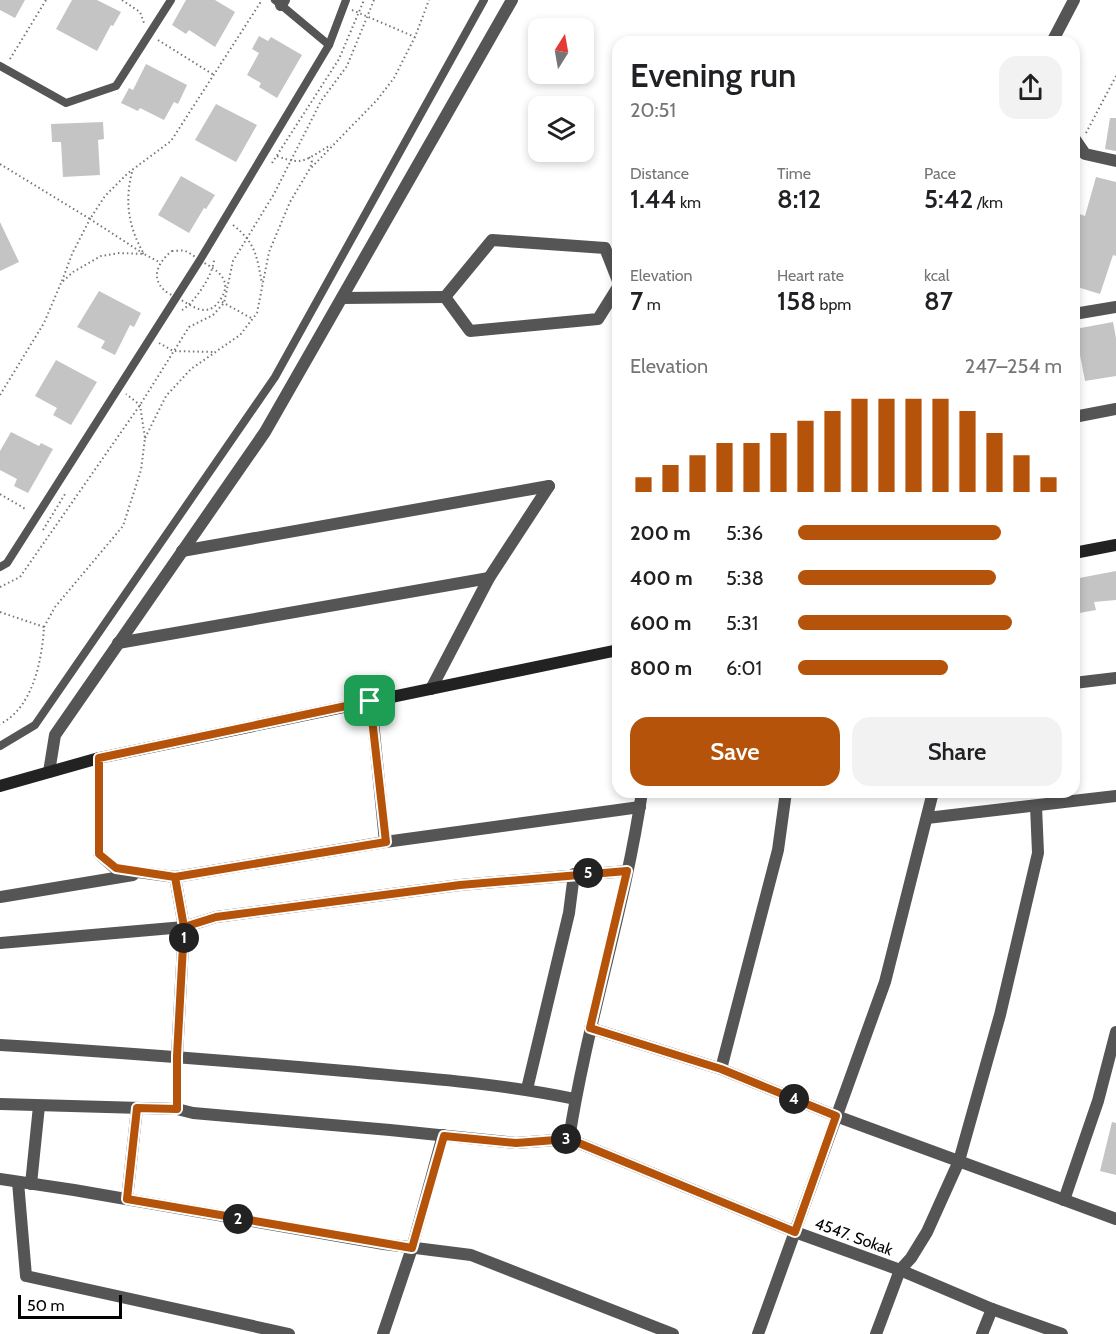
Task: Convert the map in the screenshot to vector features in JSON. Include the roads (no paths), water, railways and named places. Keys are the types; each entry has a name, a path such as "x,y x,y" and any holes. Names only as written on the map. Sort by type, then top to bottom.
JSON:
{"main road":[{"path":"1080,552 1116,545"},
{"path":"0,786 99,758 612,652"}],"street":[{"path":"49,772 55,735 265,432 512,0"},
{"path":"1055,36 1074,0"},
{"path":"1080,150 1085,154 1116,161"},
{"path":"342,298 445,297 492,240 605,248 612,265"},
{"path":"445,297 470,331 598,319 612,297"},
{"path":"1080,313 1116,307"},
{"path":"1080,416 1116,409"},
{"path":"183,551 549,486 489,578 431,689"},
{"path":"118,643 489,578"},
{"path":"1080,682 1116,678"},
{"path":"370,701 386,842"},
{"path":"99,758 99,854 116,868 175,877 386,842 640,807"},
{"path":"927,818 1116,796"},
{"path":"0,1104 177,1109 194,1113 516,1143 569,1139 590,1028 627,871 641,798"},
{"path":"721,1069 778,850 785,798"},
{"path":"758,1334 885,982 932,798"},
{"path":"876,1334 900,1270 911,1258 927,1232 958,1161 1000,1016 1038,854 1036,806"},
{"path":"0,943 184,927 228,915 460,885 627,871"},
{"path":"0,897 146,873"},
{"path":"527,1089 569,913 574,874"},
{"path":"175,877 184,927 177,1056 177,1109"},
{"path":"590,1028 721,1069 836,1116 1116,1219"},
{"path":"1064,1200 1098,1101 1116,1032"},
{"path":"0,1045 177,1056 527,1089 575,1099"},
{"path":"31,1184 39,1106"},
{"path":"127,1199 137,1108"},
{"path":"383,1334 412,1248 444,1136"},
{"name":"4547. Sokak","path":"569,1139 795,1232 900,1270 992,1309 1062,1334"},
{"path":"0,1179 412,1248 471,1255 673,1334"},
{"path":"18,1182 26,1276 289,1334"},
{"path":"982,1334 992,1309"}],"lane":[{"path":"2,67 66,103 116,86 171,0"},
{"path":"0,746 35,725 275,377 484,0"},
{"path":"280,2 329,45"},
{"path":"0,567 7,563 200,260 329,45 345,3"}]}
